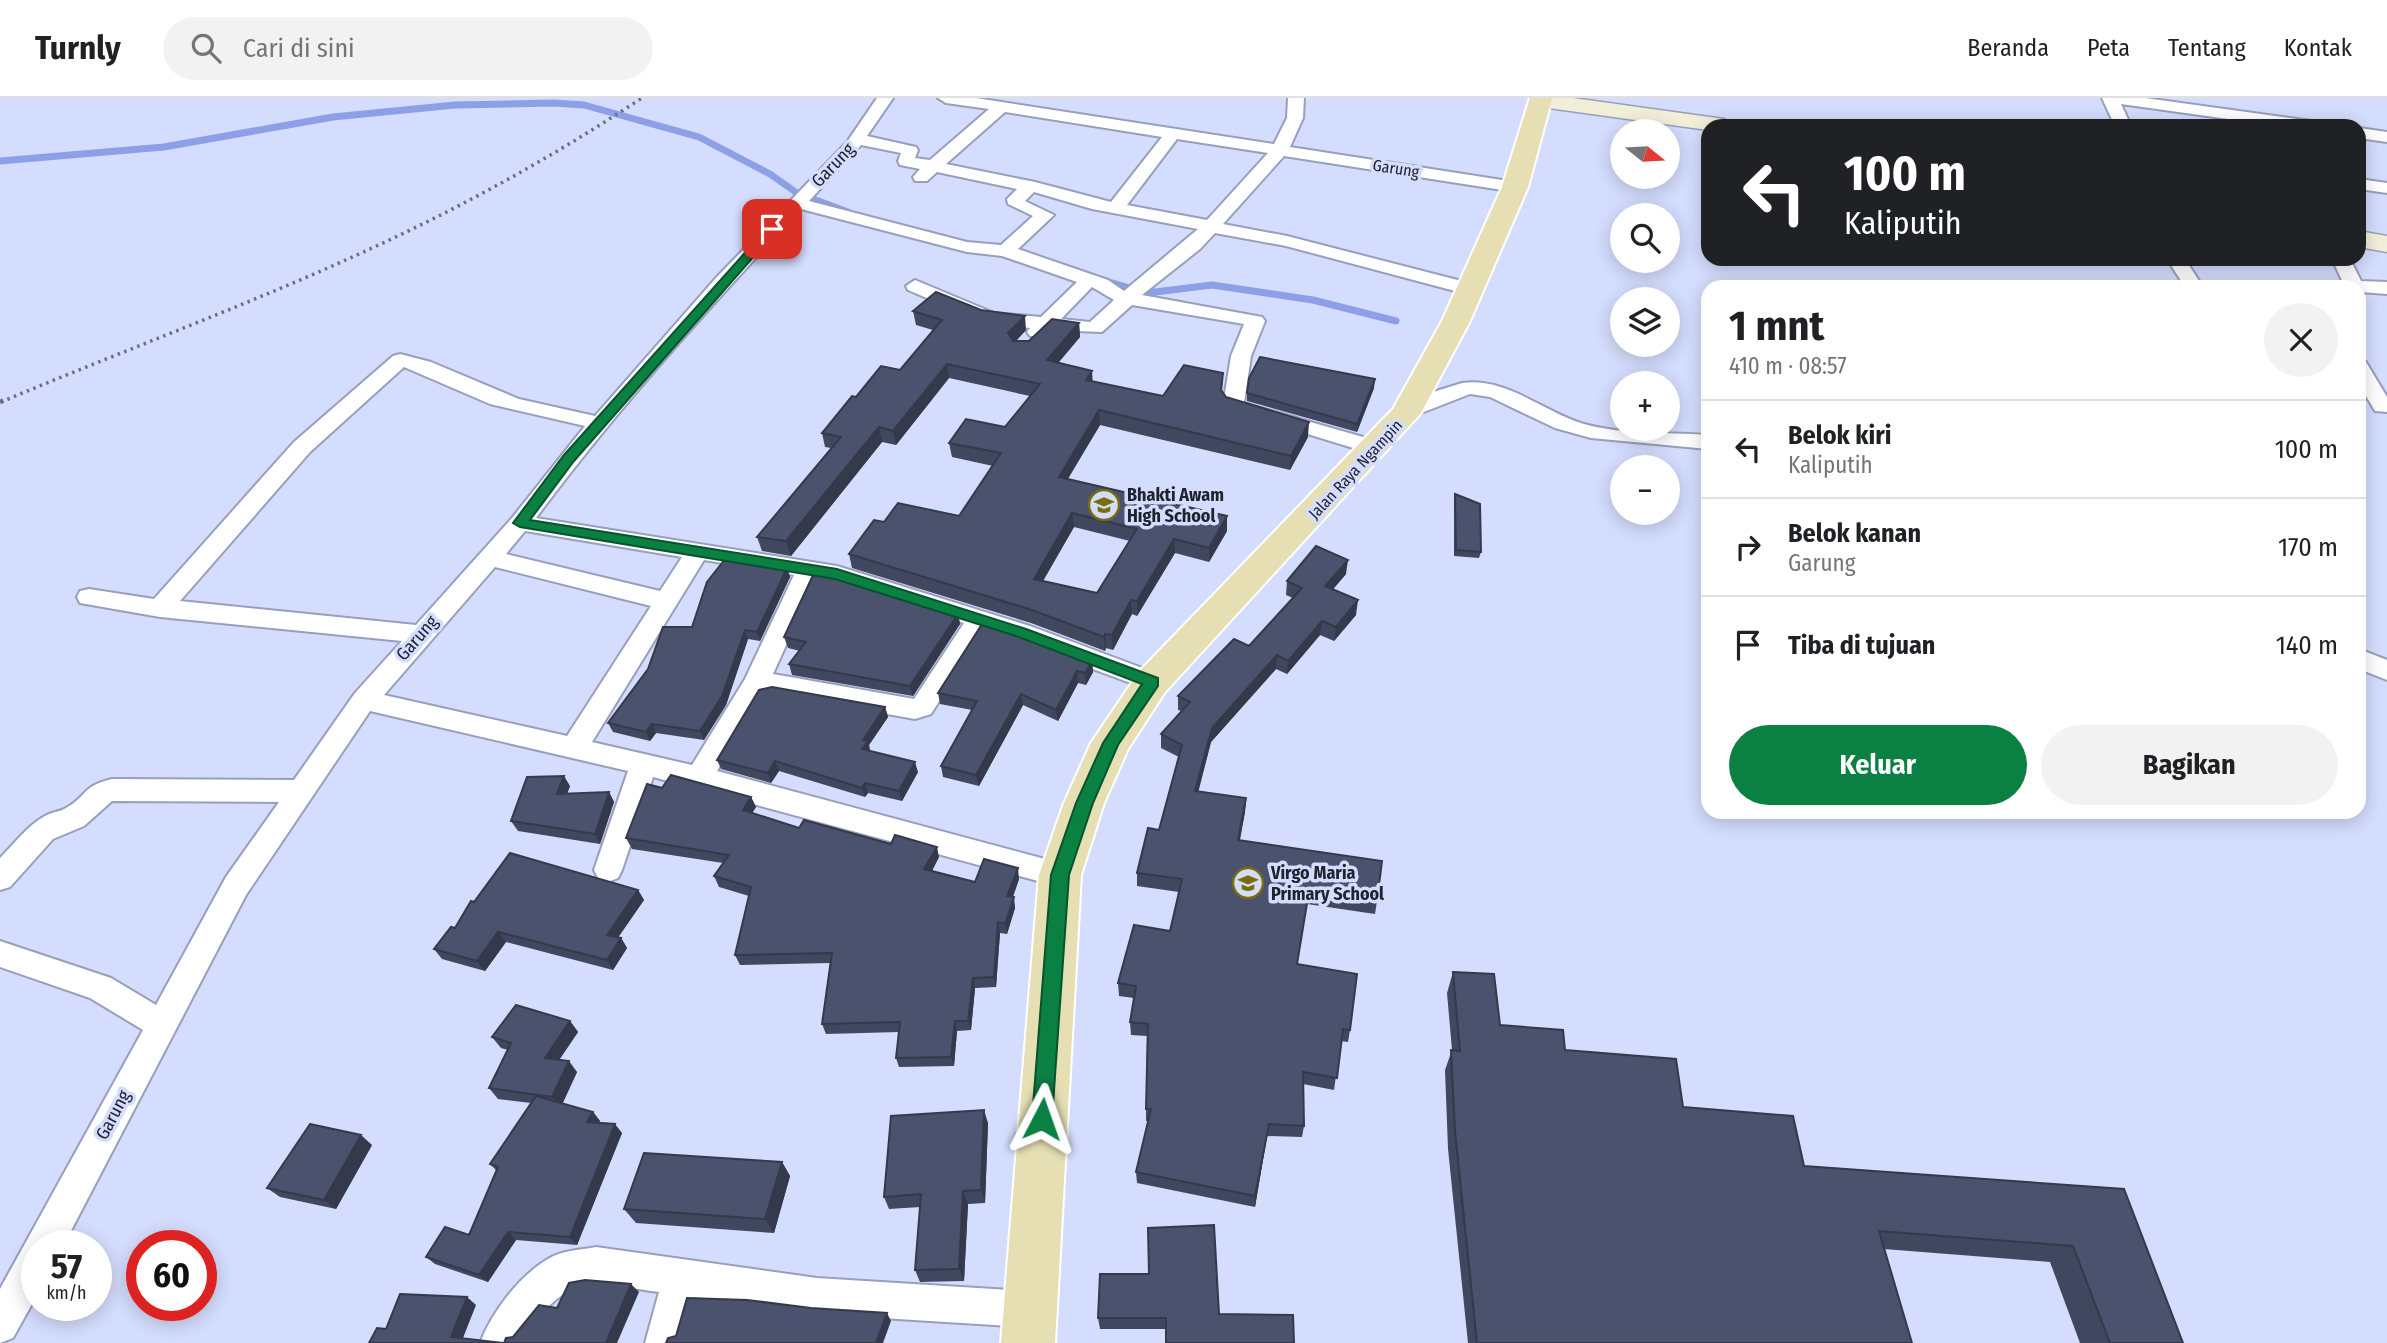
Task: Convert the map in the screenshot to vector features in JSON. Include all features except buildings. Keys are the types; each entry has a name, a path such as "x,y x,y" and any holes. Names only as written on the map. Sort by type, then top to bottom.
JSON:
{"main road":[{"name":"Jalan Raya Ngampin","path":"1028,1326 1060,875 1084,803 1111,743 1152,682 1376,448 1406,413 1428,378 1515,187 1541,99"}],"street":[{"name":"Garung","path":"53,1230 236,886 364,700 487,557 520,523 599,423 804,195 858,139 885,98"},
{"name":"Garung","path":"946,98 1000,108 1027,105 1172,134 1515,187"},
{"path":"915,286 990,318 1095,328 1126,298 1194,245 1280,150 1295,118 1296,98"},
{"path":"2110,98 2294,119"},
{"path":"2110,98 2120,119"},
{"path":"1541,99 1701,123"},
{"path":"930,170 1000,108"},
{"path":"1116,208 1172,134"},
{"path":"2366,134 2387,137"},
{"path":"858,139 910,150 906,161 930,170 1030,186 1116,208 1324,250 1470,289"},
{"path":"2366,185 2387,188"},
{"path":"1009,248 1045,215 1017,204 1016,200 1030,186"},
{"path":"804,195 967,247 1009,248 1101,284 1126,298 1252,319 1255,321 1241,356 1233,405 1238,409 1376,448"},
{"path":"2366,240 2387,244"},
{"path":"1022,349 1088,281"},
{"path":"2366,287 2387,288"},
{"path":"377,354 428,366 482,393 507,402 599,423"},
{"path":"160,608 302,447 400,360"},
{"path":"2366,377 2385,408"},
{"path":"1406,413 1445,394 1468,388 1486,390 1573,427 1595,432 1701,441"},
{"path":"2366,404 2385,408"},
{"path":"520,523 808,568 979,619 1152,682"},
{"path":"574,748 697,552"},
{"path":"487,557 666,601"},
{"path":"699,777 757,681 808,568"},
{"path":"89,597 160,608 421,634"},
{"path":"757,681 915,709 922,707 979,619"},
{"path":"2366,661 2387,671"},
{"path":"364,700 699,777 1060,875"},
{"path":"608,870 644,765"},
{"path":"0,878 43,831 57,822 74,818 99,793 112,790 302,791"},
{"path":"0,954 100,988 162,1024"},
{"path":"498,1343 532,1294 561,1271 596,1265 1028,1326"},
{"path":"663,1343 681,1277"},
{"path":"0,1325 21,1288"}],"waterway":[{"path":"0,161 164,147 333,117 455,105 554,103 584,105 699,137 770,174 797,193 848,212"},
{"path":"1102,280 1147,293 1212,285 1313,300 1396,321"}],"railway":[{"path":"1,402 372,248 511,177 642,98"},
{"path":"0,402 5,400"}],"place":[{"name":"Bhakti Awam High School","path":"1104,505"},
{"name":"Virgo Maria Primary School","path":"1248,883"}],"route":[{"path":"772,229 569,458 520,523 633,539 837,574 1021,632 1152,682 1111,743 1084,803 1060,875 1042,1119"}]}
